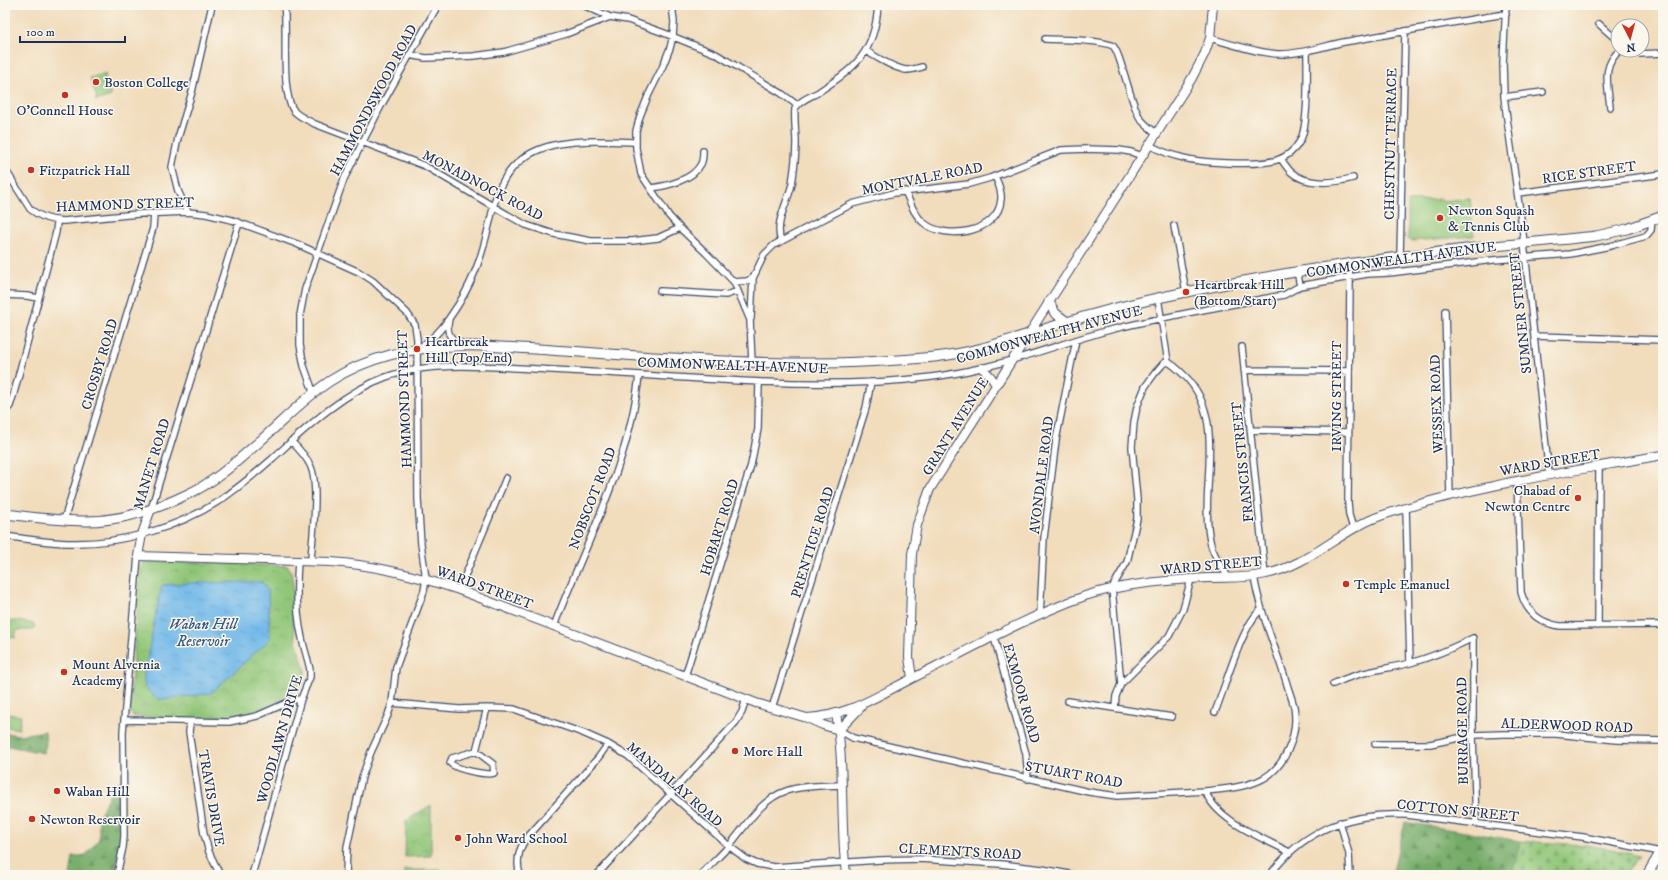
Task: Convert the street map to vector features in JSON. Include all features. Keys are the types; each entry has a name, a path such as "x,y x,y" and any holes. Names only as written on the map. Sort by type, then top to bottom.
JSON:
{"main road":[{"name":"COMMONWEALTH AVENUE","path":"5,514 88,521 131,515 151,509 188,494 206,484 242,457 314,394 330,382 363,364 395,353 417,349 481,346 752,362 851,362 935,357 961,354 1112,308 1186,292 1348,263 1400,256 1596,236 1627,229 1663,216"},
{"path":"1049,302 1055,313 1066,322"},
{"path":"1647,875 1662,850"}],"street":[{"path":"188,212 178,191 172,167 178,138 192,92 212,5"},
{"name":"MONADNOCK ROAD","path":"284,5 286,20 285,66 290,100 293,110 298,115 315,124 425,166 493,207 526,225 540,230 567,237 611,242 658,238 680,228"},
{"name":"HAMMONDSWOOD ROAD","path":"314,394 304,366 300,345 300,315 305,289 344,179 409,54 438,5"},
{"path":"583,5 610,17 640,24 673,36 727,60 781,93 797,105"},
{"path":"672,5 674,22 673,36 667,58 640,116 636,131 636,142 641,174 680,228 734,282 750,320 752,362"},
{"path":"781,241 778,228 789,196 793,176 796,145 795,114 797,105 849,70 866,50 874,33 878,5"},
{"name":"GRANT AVENUE","path":"912,678 909,657 911,571 917,525 930,488 1192,78 1206,53 1210,38 1213,5"},
{"name":"SUMNER STREET","path":"1506,5 1503,63 1504,97 1526,257 1549,475"},
{"path":"1210,38 1265,52 1281,54 1307,51 1405,31 1506,14"},
{"path":"409,54 426,58 474,56 504,52 566,34 610,17"},
{"path":"1600,24 1610,33"},
{"name":"CHESTNUT TERRACE","path":"1400,256 1405,31"},
{"path":"1045,39 1103,43 1113,46 1118,53 1122,70 1139,117 1156,133"},
{"path":"866,50 876,57 901,68 910,70 922,67"},
{"path":"1149,145 1179,157 1203,161 1263,163 1281,159 1296,147 1302,135 1305,122 1307,51"},
{"path":"1650,54 1663,53"},
{"path":"1610,107 1607,76 1608,66 1612,58"},
{"path":"1504,97 1543,92"},
{"path":"417,349 434,338 450,317 469,286 489,231 493,207 502,182 507,174 520,162 537,150 548,146 572,141 636,142"},
{"name":"MONTVALE ROAD","path":"750,320 753,278 766,252 781,241 852,204 905,191 957,186 980,181 1061,150 1086,148 1119,150 1142,156"},
{"path":"651,188 664,186 691,174 700,165 703,151"},
{"path":"1281,159 1294,174 1308,180 1333,183 1353,178"},
{"name":"HAMMOND STREET","path":"5,169 30,209 42,216 57,221 188,212 206,214 232,220 317,253 359,272 373,281 401,306 415,325 417,349 416,369 420,544 426,579"},
{"name":"RICE STREET","path":"1518,193 1663,174"},
{"path":"905,191 918,216 929,226 952,233 964,232 988,222 997,211 1000,205 1001,194 995,176"},
{"name":"CROSBY ROAD","path":"64,520 153,228 154,214"},
{"name":"COMMONWEALTH AVENUE","path":"5,536 72,543 110,540 142,534 187,518 220,500 255,473 291,441 339,402 362,387 388,376 416,369 447,367 499,367 759,383 871,382 932,377 982,368 1076,340 1162,318 1284,295 1300,286 1350,278 1526,257 1570,254 1628,242 1649,234 1652,220"},
{"path":"5,412 10,406 14,393 56,232 57,221"},
{"name":"MANET ROAD","path":"117,875 124,847 123,736 138,556 142,534 239,223"},
{"path":"1174,226 1186,292"},
{"name":"IRVING STREET","path":"1348,263 1350,278 1348,371 1348,512 1352,528"},
{"path":"1297,271 1300,286"},
{"path":"734,282 743,282 753,278"},
{"path":"660,292 726,295 738,291"},
{"path":"5,295 38,298"},
{"path":"1158,298 1168,362"},
{"name":"WESSEX ROAD","path":"1445,311 1450,496"},
{"path":"450,317 448,330 452,340 459,343 481,346"},
{"path":"1535,336 1663,340"},
{"name":"AVONDALE ROAD","path":"1040,615 1044,538 1056,440 1076,340"},
{"name":"FRANCIS STREET","path":"1242,347 1266,574"},
{"path":"1168,362 1174,365 1194,386 1205,409 1209,435 1208,511 1210,539 1213,549 1228,577"},
{"path":"1115,708 1116,696 1120,684 1112,588 1127,562 1137,519 1137,499 1132,447 1135,415 1145,387 1154,373 1168,362"},
{"path":"982,368 991,377 996,385"},
{"path":"1244,370 1348,371"},
{"name":"NOBSCOT ROAD","path":"554,626 614,479 635,406 639,376"},
{"name":"PRENTICE ROAD","path":"772,708 866,408 871,382"},
{"name":"HOBART ROAD","path":"685,676 751,464 758,429 759,383"},
{"path":"1251,430 1348,432"},
{"path":"291,441 311,466 313,476 315,491 310,561"},
{"name":"WARD STREET","path":"807,718 836,714 863,705 912,678 1040,615 1066,603 1112,588 1191,579 1266,574 1287,568 1304,560 1352,528 1380,516 1406,508 1450,496 1517,481 1663,455"},
{"path":"1598,626 1599,467"},
{"path":"459,590 506,478"},
{"path":"1517,481 1520,585 1522,597 1532,614 1540,620 1552,625 1598,626 1663,624"},
{"path":"1333,684 1356,674 1410,663 1406,508"},
{"name":"WARD STREET","path":"138,556 310,561 351,564 426,579 459,590 746,699 807,718 823,726 839,730 863,705"},
{"name":"WOODLAWN DRIVE","path":"252,875 282,774 301,699 310,672 298,614 298,561"},
{"name":"STUART ROAD","path":"839,730 854,738 1028,779 1089,792 1117,796 1205,791 1238,787 1259,781 1273,771 1285,756 1292,739 1294,707 1261,610 1254,576"},
{"path":"346,875 347,847 362,777 392,703 396,667 424,591 426,579"},
{"path":"1120,684 1169,636 1183,609 1191,579"},
{"path":"1215,712 1233,661 1249,626 1261,610"},
{"name":"EXMOOR ROAD","path":"994,637 1026,754 1028,779"},
{"name":"BURRAGE ROAD","path":"1410,663 1440,653 1473,638 1473,735 1476,823"},
{"path":"125,720 220,723 239,721 257,716 293,700 301,699"},
{"path":"597,875 736,722 742,712 746,699"},
{"path":"1068,701 1172,717"},
{"name":"MANDALAY ROAD","path":"392,703 459,709 487,708 521,711 608,744 628,756 729,846 746,859 757,864 774,867 845,862"},
{"path":"476,751 487,708"},
{"path":"836,714 839,730 846,875"},
{"name":"TRAVIS DRIVE","path":"190,722 189,732 204,834 209,852 220,875"},
{"name":"ALDERWOOD ROAD","path":"1375,744 1430,744 1473,735 1503,734 1556,734 1617,740 1663,741"},
{"path":"520,875 518,856 525,840 598,758 608,744"},
{"path":"476,751 493,764 494,773 486,774 451,765 450,760 452,758 476,751"},
{"path":"701,875 729,846 753,815 779,794 798,788 841,785"},
{"path":"1205,791 1209,802 1226,817 1289,852"},
{"name":"COTTON STREET","path":"1270,875 1289,852 1327,827 1356,818 1383,814 1407,815 1476,823 1583,837 1662,850"},
{"path":"1340,822 1349,854 1350,875"},
{"name":"CLEMENTS ROAD","path":"845,862 907,859 958,860 1021,866 1074,875"}],"green space":[{"path":"105,73 106,76 104,76 111,96 96,101 95,99 97,98 90,78"},
{"name":"Newton Squash & Tennis Club","path":"1470,198 1474,236 1412,241 1408,239 1408,201 1442,199 1442,201"},
{"path":"143,562 288,566 291,571 293,585 293,621 295,634 299,652 306,670 303,679 291,691 262,709 235,718 184,719 133,716 129,711 141,567"},
{"path":"10,621 34,624 35,627 34,630 17,630 15,638 5,636 5,627"},
{"path":"5,713 21,716 19,729 5,727"},
{"path":"45,731 46,745 43,753 5,746 5,733 19,735"},
{"path":"120,780 122,839 114,875 70,875 73,857 86,855 99,839 99,817 112,788"},
{"path":"431,805 431,856 405,857 406,821"},
{"path":"1405,822 1520,841 1512,875 1392,875"},
{"path":"1520,841 1585,845 1611,849 1639,856 1624,875 1512,875"},
{"path":"404,870 441,870 441,875 404,875"}],"water":[{"name":"Waban Hill Reservoir","path":"262,582 268,591 270,637 267,642 211,693 170,699 158,699 148,691 144,685 144,675 161,588 163,585 188,583"}],"place":[{"name":"Boston College","path":"96,82"},
{"name":"O'Connell House","path":"65,95"},
{"name":"Fitzpatrick Hall","path":"31,170"},
{"name":"Newton Squash & Tennis Club","path":"1440,218"},
{"name":"Heartbreak Hill (Bottom/Start)","path":"1186,292"},
{"name":"Heartbreak Hill (Top/End)","path":"417,349"},
{"name":"Chabad of Newton Centre","path":"1578,498"},
{"name":"Temple Emanuel","path":"1346,584"},
{"name":"Mount Alvernia Academy","path":"64,672"},
{"name":"More Hall","path":"735,751"},
{"name":"Waban Hill","path":"57,791"},
{"name":"Newton Reservoir","path":"32,819"},
{"name":"John Ward School","path":"458,838"}]}
